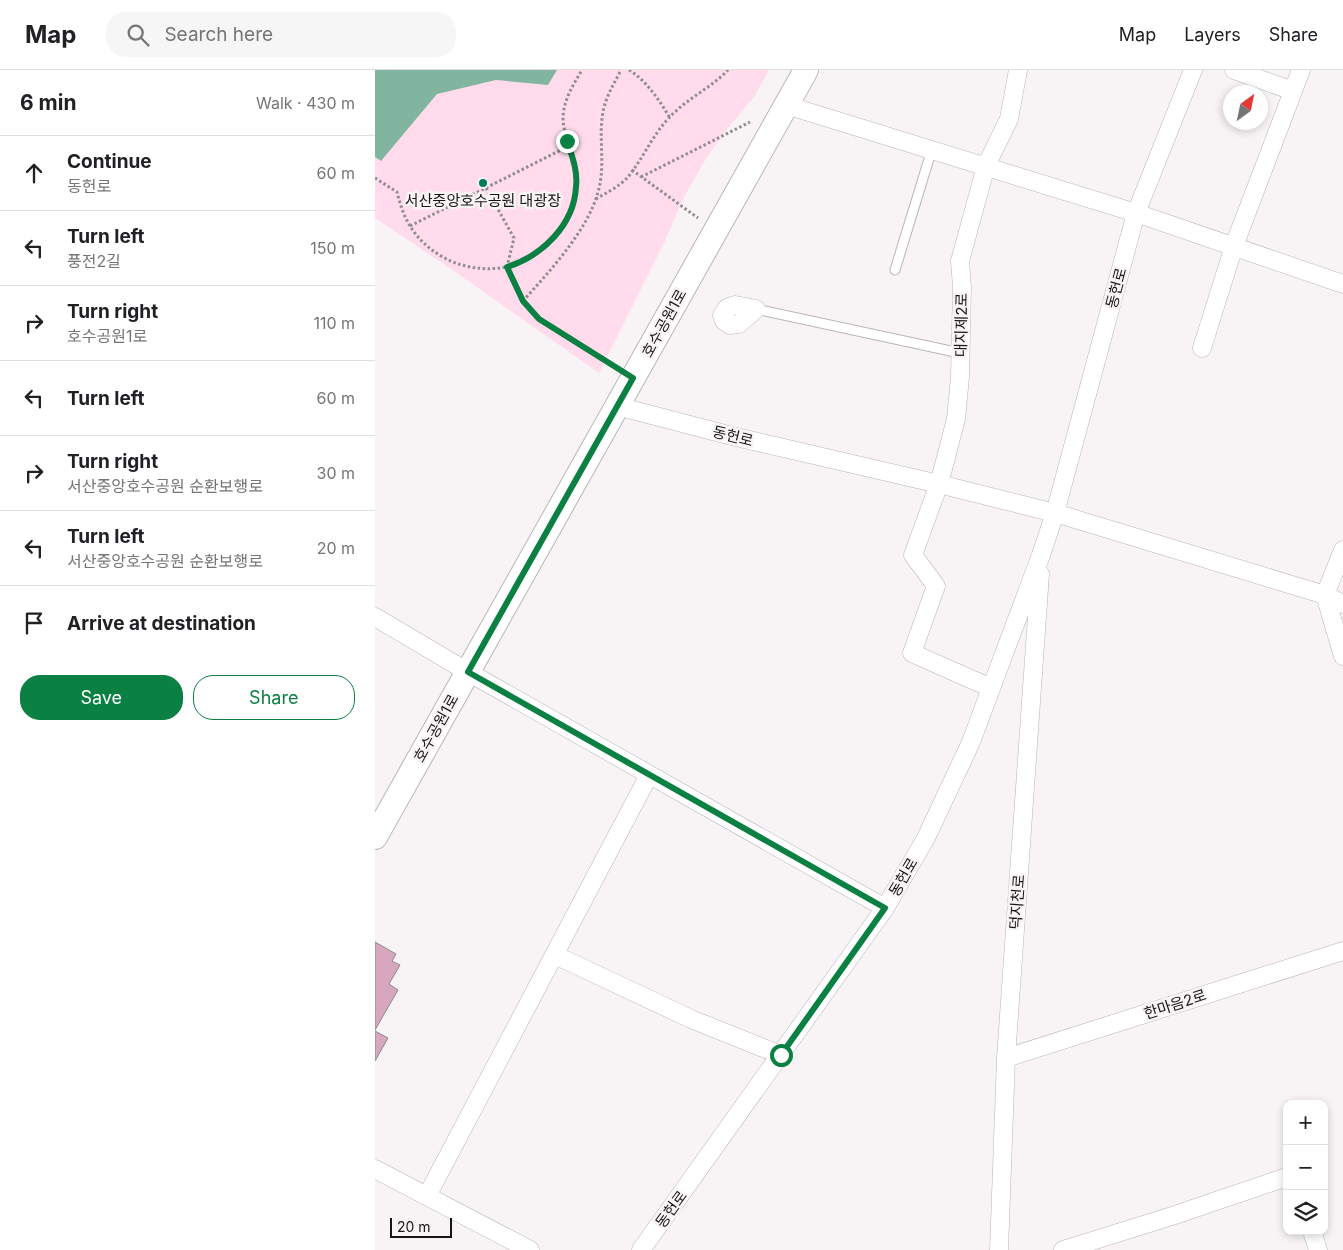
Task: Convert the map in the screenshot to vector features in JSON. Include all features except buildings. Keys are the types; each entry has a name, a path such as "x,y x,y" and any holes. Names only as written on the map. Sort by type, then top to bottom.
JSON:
{"main road":[{"name":"호수공원1로","path":"375,837 806,70"}],"street":[{"name":"대지제2로","path":"991,688 912,653 936,586 913,555 939,484 956,419 960,377 960,261 986,166 1009,119 1018,70"},
{"name":"동헌로","path":"641,1250 885,908 926,838 971,742 1041,555 1055,512 1136,213 1193,70"},
{"path":"1234,70 1293,91"},
{"path":"1202,348 1234,246 1301,70"},
{"path":"786,104 1136,213 1343,284"},
{"name":"동헌로","path":"617,406 736,437 1055,512"},
{"path":"1055,512 1325,596 1343,604"},
{"path":"1343,550 1325,596 1343,656"},
{"name":"덕지천로","path":"999,1250 1006,1058 1041,555"},
{"path":"375,616 468,672 885,908"},
{"path":"427,1196 649,775"},
{"name":"한마음2로","path":"1006,1058 1343,951"},
{"path":"555,955 691,1019 781,1055"},
{"path":"375,1169 530,1250"},
{"path":"1063,1250 1283,1178"},
{"path":"1314,1235 1318,1250"}],"lane":[{"path":"895,270 932,149"},
{"path":"756,309 960,353"}],"path":[{"path":"375,178 397,192 401,208 409,226 434,251 460,265 478,269 507,267 520,263 551,241 562,227 572,209 577,187 576,174 563,117 568,95 582,70"},
{"path":"523,301 551,270 589,214 598,192 602,168 603,113 608,95 621,70"},
{"path":"629,70 647,85 660,100 670,118"},
{"path":"595,199 612,190 627,178 675,111 728,70"},
{"path":"641,177 752,122"},
{"path":"409,226 569,146"},
{"path":"632,170 715,231"},
{"path":"486,188 513,238 507,267 523,301 539,319 633,378"}],"shaded area":[{"path":"375,70 769,70 754,97 707,157 685,195 664,243 599,373 375,218"},
{"path":"375,70 557,70 548,85 496,80 437,94 381,161 375,157"}],"place":[{"name":"서산중앙호수공원 대광장","path":"483,183"}],"route":[{"path":"567,141 573,157 577,187 572,209 562,227 551,241 520,263 507,267 523,301 539,319 633,378 468,672 885,908 781,1055"}]}
